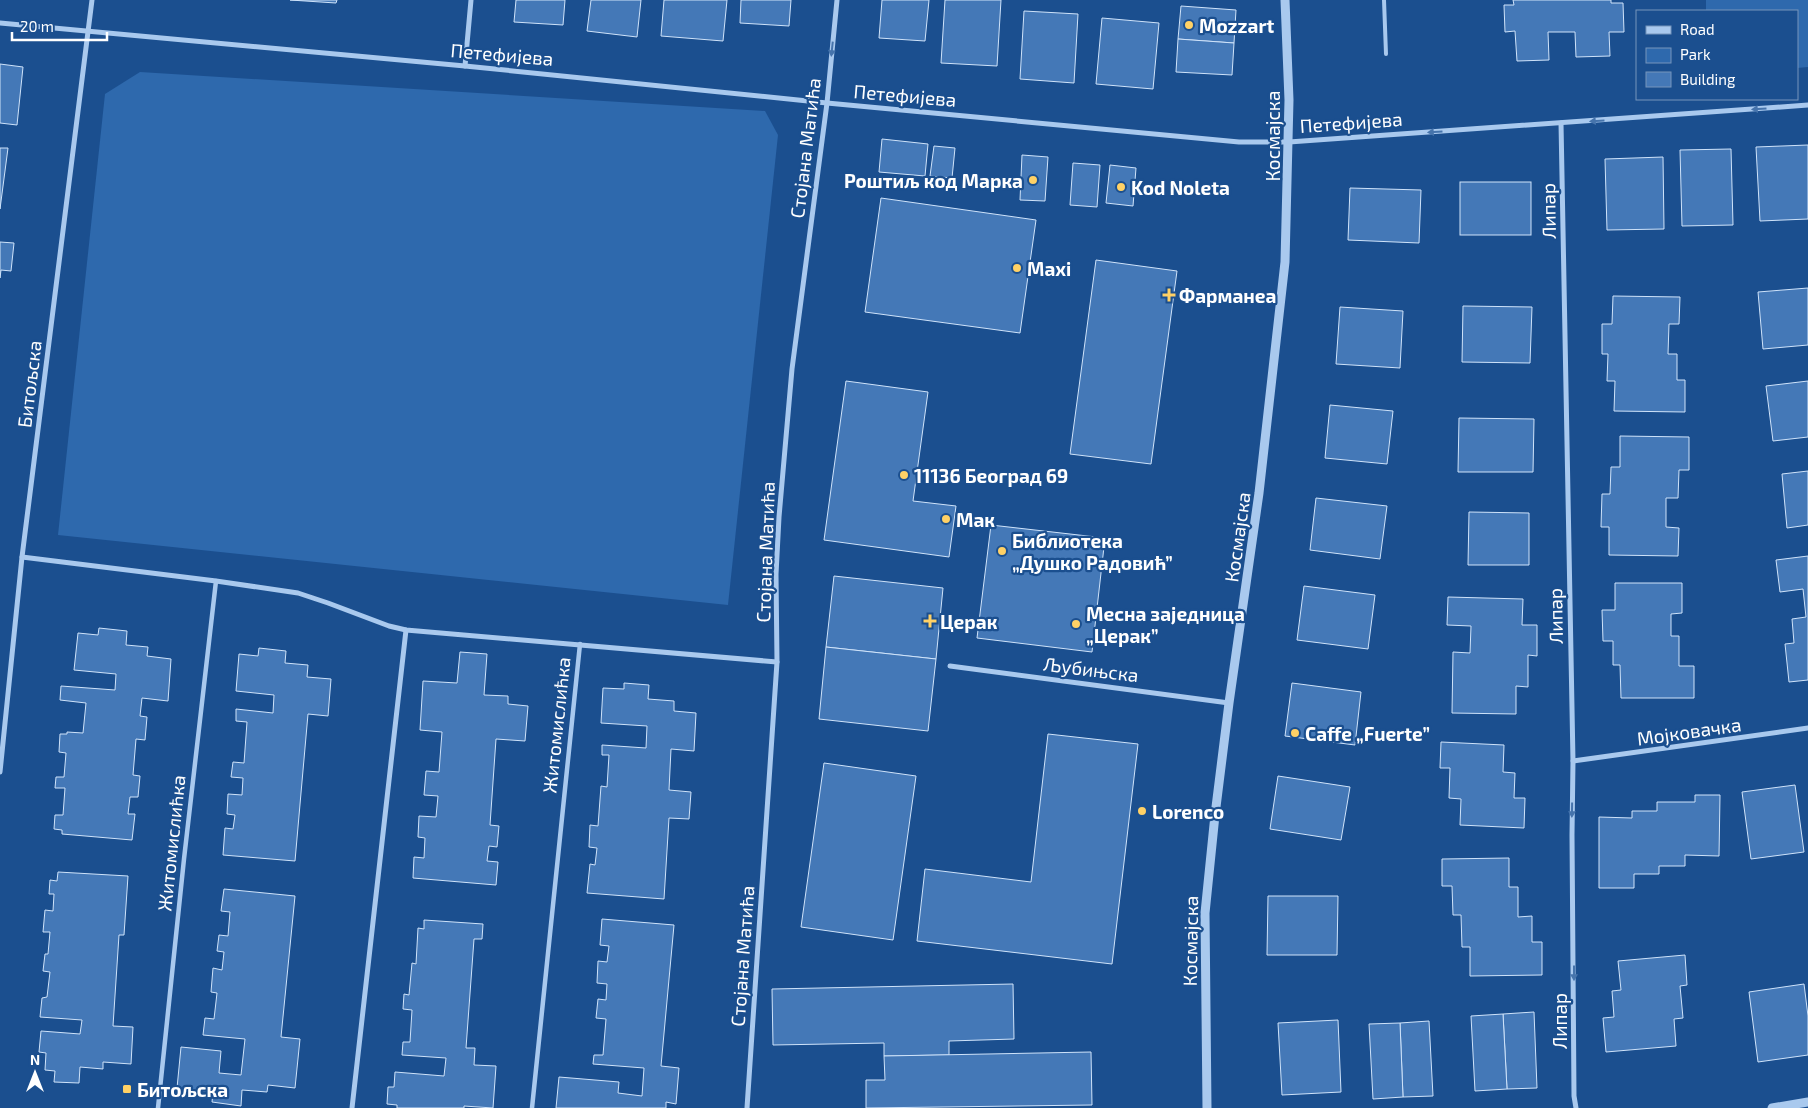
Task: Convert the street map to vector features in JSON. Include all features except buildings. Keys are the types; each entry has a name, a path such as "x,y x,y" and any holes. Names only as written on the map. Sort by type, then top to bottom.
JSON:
{"street":[{"name":"Битољска","path":"0,772 22,557 92,0"},
{"path":"465,66 471,0"},
{"name":"Стојана Матића","path":"747,1108 777,662 776,574 779,517 792,369 827,103 837,0"},
{"name":"Космајска","path":"1207,1108 1205,913 1214,815 1260,493 1284,271 1289,142 1285,0"},
{"name":"Петефијева","path":"0,23 465,66 1239,142 1289,142 1808,105"},
{"name":"Липар","path":"1561,124 1573,761 1572,835 1576,1108"},
{"name":"Житомислићка","path":"22,557 298,593 389,626 406,630 777,662"},
{"name":"Житомислићка","path":"158,1108 216,581"},
{"path":"352,1108 406,630"},
{"name":"Житомислићка","path":"532,1108 580,644"},
{"name":"Љубињска","path":"950,666 1229,702"},
{"name":"Мојковачка","path":"1573,761 1808,728"},
{"path":"1772,1108 1808,1102"}],"lane":[{"path":"1384,0 1386,54"}],"green space":[{"path":"1706,0 1808,0 1808,67 1798,68 1798,10 1706,10"},
{"path":"140,72 765,111 778,135 728,605 58,535 105,94"}],"place":[{"name":"Mozzart","path":"1189,25"},
{"name":"Роштиљ код Марка","path":"1033,180"},
{"name":"Kod Noleta","path":"1121,187"},
{"name":"Maxi","path":"1017,268"},
{"name":"Фарманеа","path":"1169,295"},
{"name":"11136 Београд 69","path":"904,475"},
{"name":"Мак","path":"946,519"},
{"name":"Библиотека „Душко Радовић”","path":"1002,551"},
{"name":"Церак","path":"930,621"},
{"name":"Месна заједница „Церак”","path":"1076,624"},
{"name":"Caffe „Fuerte”","path":"1295,733"},
{"name":"Lorenco","path":"1142,811"},
{"name":"Битољска","path":"127,1089"}]}
